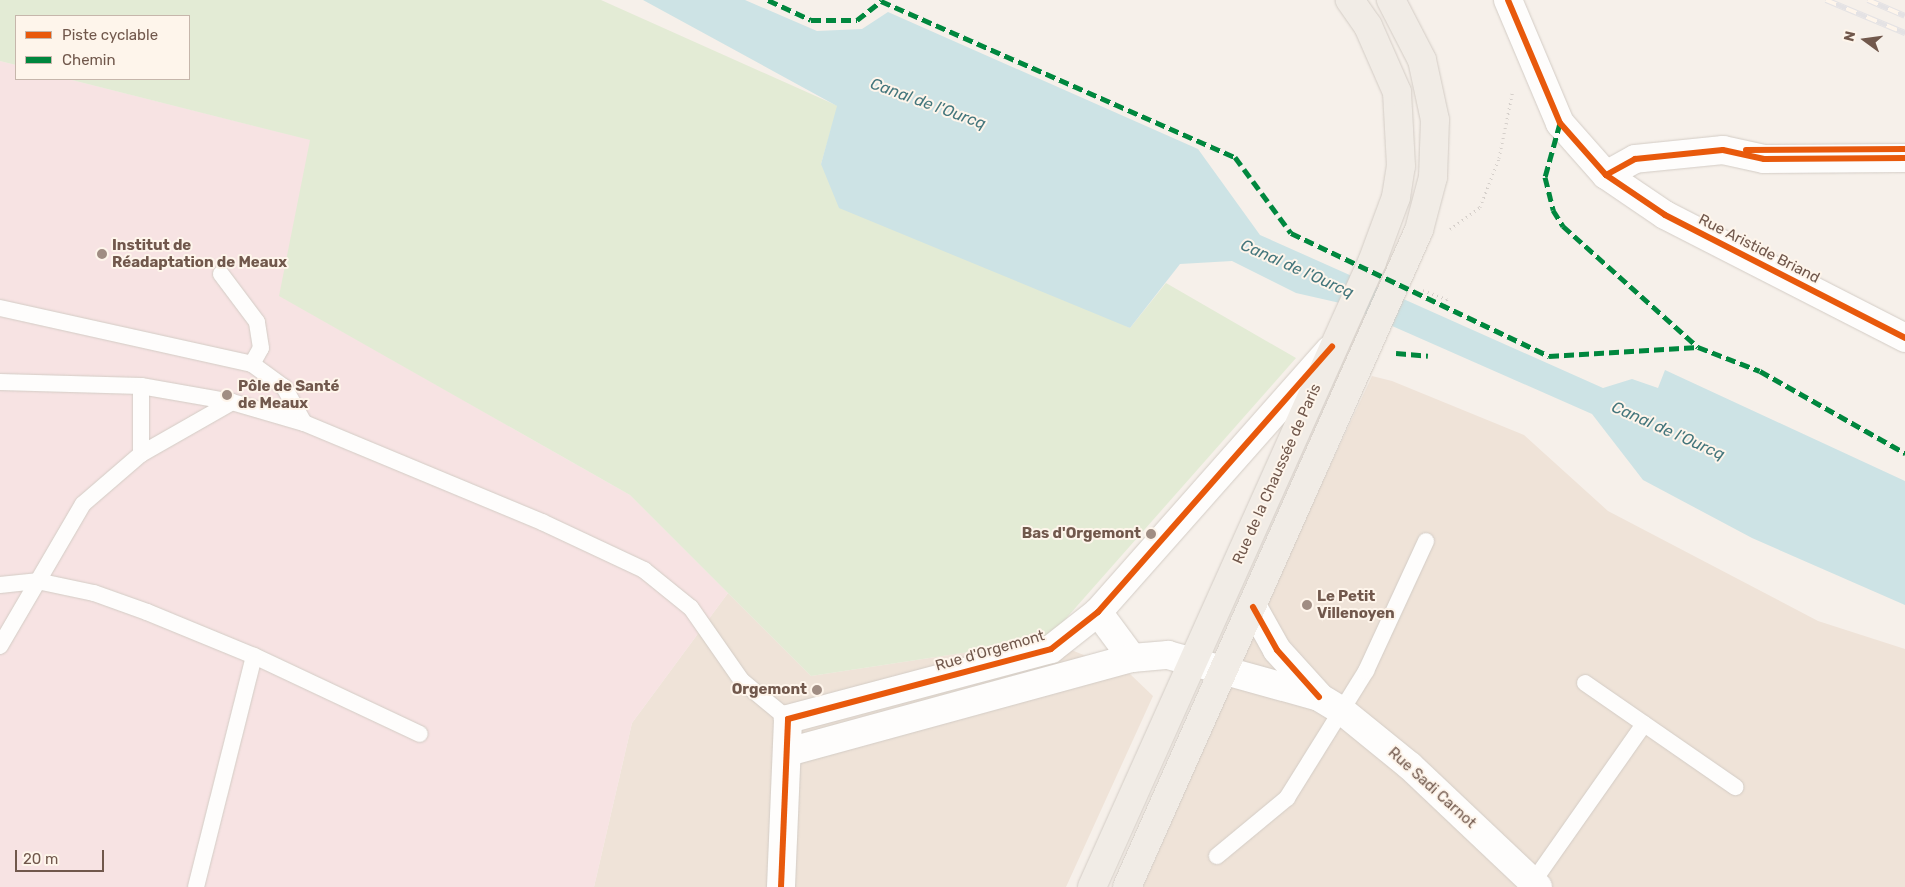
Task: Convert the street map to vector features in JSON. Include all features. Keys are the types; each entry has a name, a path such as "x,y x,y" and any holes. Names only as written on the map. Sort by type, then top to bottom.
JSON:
{"main road":[{"name":"Rue de la Chaussée de Paris","path":"1092,887 1195,663 1332,347 1372,262 1396,197 1402,166 1401,126 1397,92 1386,61 1368,26 1350,0"},
{"path":"1127,887 1225,671 1361,362 1413,279 1419,230 1433,177 1435,120 1422,60 1392,0"}],"street":[{"name":"Rue Aristide Briand","path":"1508,0 1560,123 1606,175 1665,215 1905,338"},
{"path":"1606,175 1635,159 1723,150 1764,159 1905,158"},
{"name":"Rue d'Orgemont","path":"788,719 1051,648 1098,612 1332,347"},
{"name":"Rue Sadi Carnot","path":"1253,607 1277,650 1330,703 1410,766 1536,884"},
{"path":"1098,612 1132,658"},
{"path":"788,752 1132,658 1168,655 1195,663"},
{"name":"Rue Sadi Carnot","path":"1195,663 1262,679 1330,703"},
{"path":"781,887 788,719"}],"lane":[{"path":"221,274 257,322 261,348 252,364"},
{"path":"0,308 252,364 284,387 304,422"},
{"path":"0,382 141,386 232,402 304,422 542,522 644,570 691,608 742,681 788,719"},
{"path":"141,386 141,454"},
{"path":"0,646 83,504 141,454 232,402"},
{"path":"1217,856 1287,798 1330,703 1366,671 1426,541"},
{"path":"0,585 37,582 94,593 254,656 420,734"},
{"path":"196,887 254,656"},
{"path":"1585,683 1735,787"},
{"path":"1536,884 1644,724"}],"path":[{"path":"1446,232 1480,208 1499,158 1514,85 1520,92"},
{"path":"1413,279 1422,290 1447,299 1444,307"}],"shaded area":[{"name":"Pôle de Santé de Meaux","path":"0,61 15,65 15,80 72,80 311,140 280,296 630,495 728,593 632,723 594,887 0,887"},
{"path":"1372,376 1392,381 1524,435 1608,511 1818,621 1905,649 1905,887 1143,887 1278,577"},
{"path":"728,593 811,676 1047,640 1130,674 1153,696 1066,887 594,887 632,723"}],"green space":[{"path":"0,0 601,0 838,106 821,164 1130,328 1166,283 1296,358 1047,640 811,676 630,495 279,296 310,140 72,80 190,80 190,15 15,15 15,65 0,61"}],"water":[{"name":"Canal de l'Ourcq","path":"643,0 745,0 817,31 862,29 888,12 1198,149 1260,235 1603,388 1632,379 1658,388 1665,370 1905,481 1905,605 1752,538 1643,480 1592,414 1340,303 1296,293 1232,261 1180,264 1130,328 839,208 821,164 837,106"}],"railway":[{"path":"1826,0 1905,33"},
{"path":"1868,0 1905,16"}],"marked path":[{"path":"768,0 811,20 857,20 881,1 1235,157 1291,233 1549,356 1698,347 1760,371 1905,453"},
{"path":"1560,123 1545,177 1553,210 1563,226 1698,347"},
{"path":"1396,353 1428,356"}],"cycle path":[{"path":"1508,0 1560,123 1606,175 1665,215 1905,338"},
{"path":"1746,150 1905,149"},
{"path":"1606,175 1635,159 1723,150 1764,159 1905,158"},
{"path":"781,887 788,719 1051,649 1098,612 1332,347"},
{"path":"1253,607 1277,650 1319,697"}],"place":[{"name":"Institut de Réadaptation de Meaux","path":"102,254"},
{"name":"Pôle de Santé de Meaux","path":"227,395"},
{"name":"Bas d'Orgemont","path":"1151,534"},
{"name":"Le Petit Villenoyen","path":"1307,605"},
{"name":"Orgemont","path":"817,690"}]}
